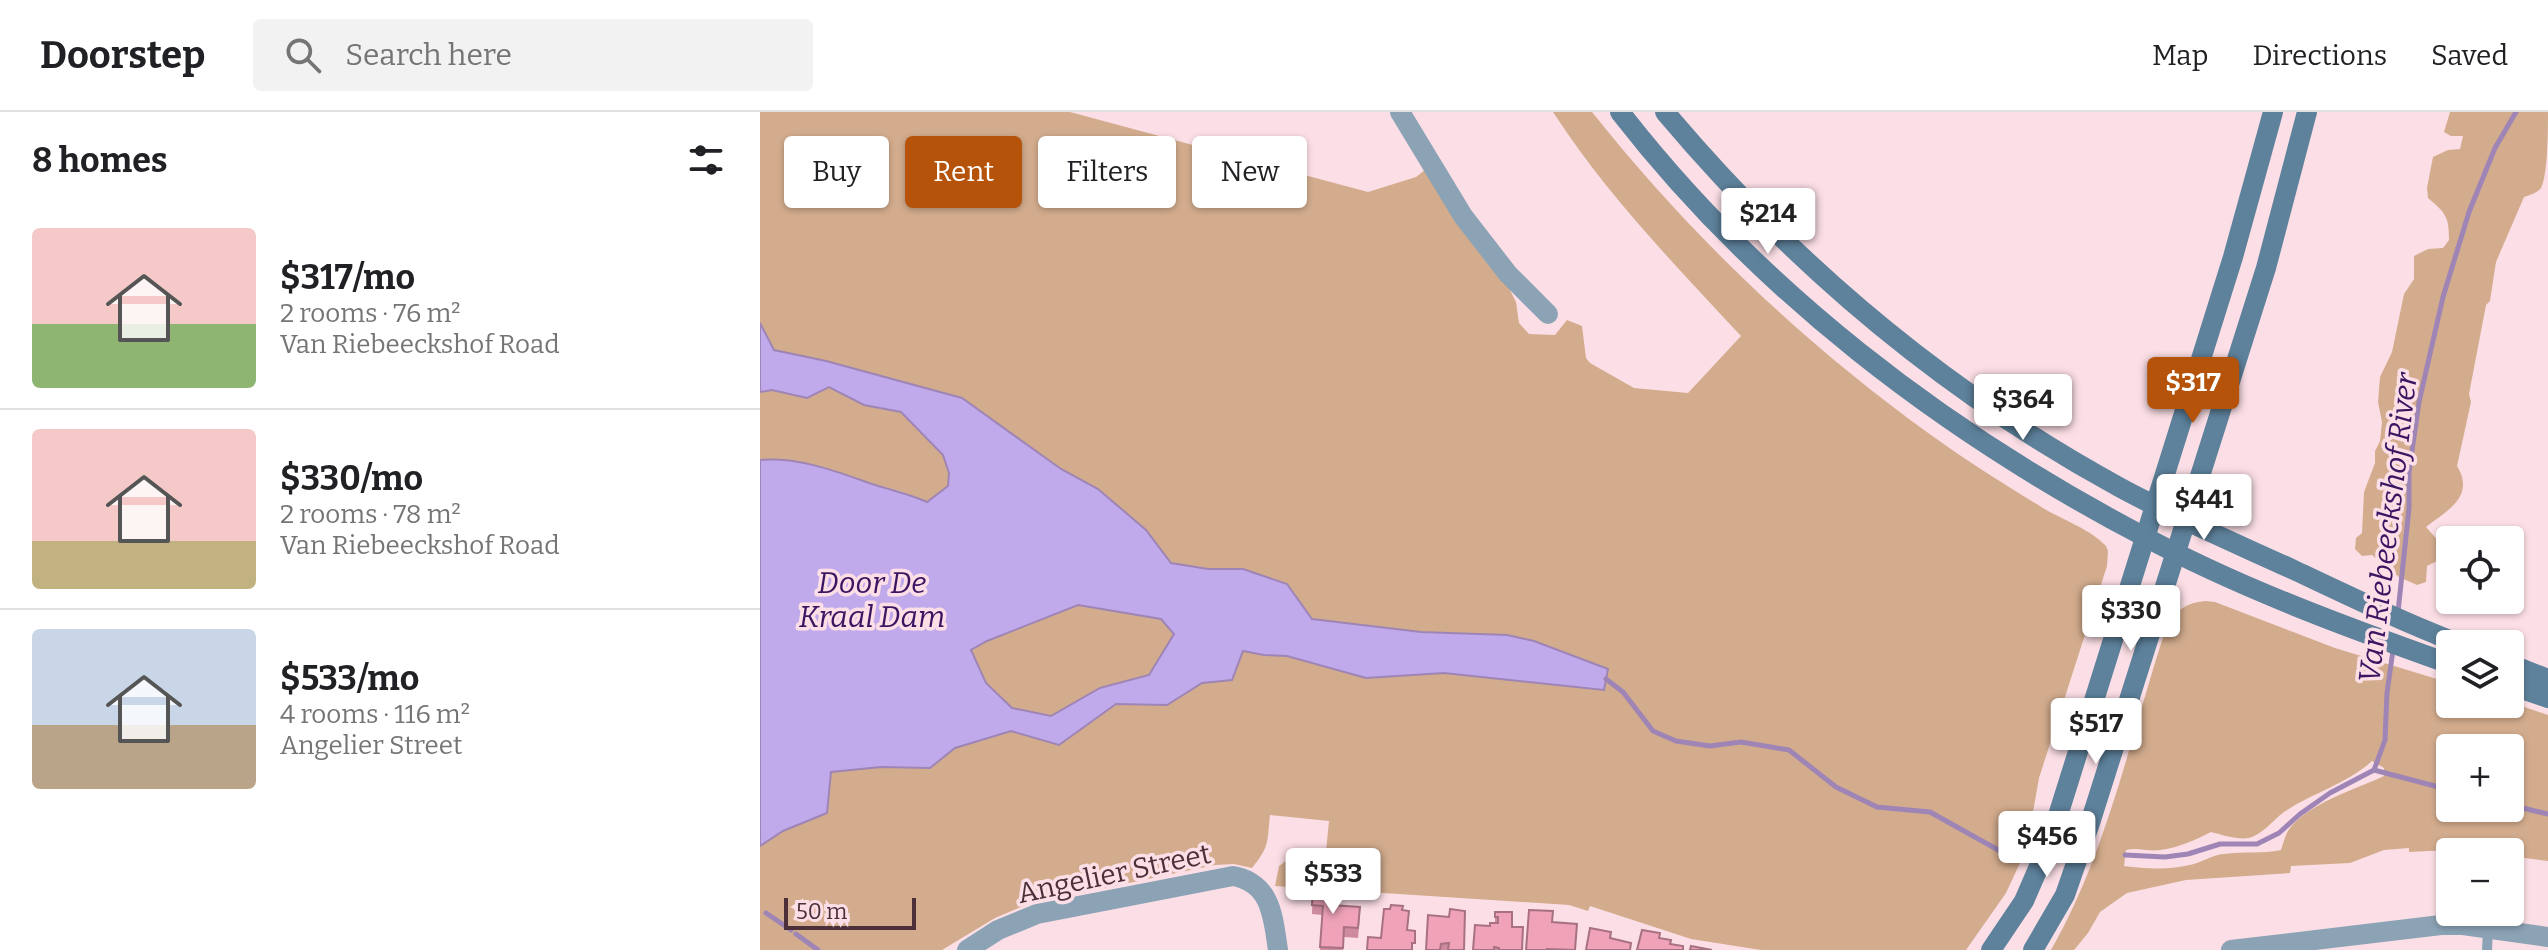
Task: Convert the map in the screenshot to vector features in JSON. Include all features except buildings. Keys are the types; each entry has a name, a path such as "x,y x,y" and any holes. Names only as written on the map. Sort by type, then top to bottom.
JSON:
{"main road":[{"path":"1620,112 1674,176 1760,265 1879,369 1985,444 2070,497 2176,553 2260,591 2436,658"},
{"path":"1665,112 1764,222 1883,328 1938,371 2027,432 2118,486 2186,521 2355,601 2436,634"},
{"path":"1991,950 2018,911 2046,851 2233,257 2273,112"},
{"path":"2033,950 2055,915 2078,861 2266,268 2307,112"},
{"path":"2524,666 2548,669"},
{"path":"2524,670 2548,679"},
{"path":"2524,690 2548,698"}],"street":[{"path":"1400,112 1463,216 1508,274 1548,314"},
{"name":"Angelier Street","path":"967,950 998,930 1037,914 1233,876 1250,881 1264,893 1271,910 1278,950"},
{"path":"2231,950 2441,925 2488,940 2548,937"}],"shaded area":[{"path":"760,112 1070,112 1159,136 1038,136 1038,208 1176,208 1176,140 1192,145 1192,208 1307,208 1307,176 1368,192 1416,177 1425,170 1509,288 1516,302 1519,323 1529,334 1555,335 1567,320 1582,326 1586,358 1590,363 1634,388 1688,393 1741,336 1618,200 1553,112 1592,112 1709,244 1793,325 1838,363 1958,454 2106,546 2107,566 2039,778 2028,840 2020,863 2006,893 1966,950 1761,950 1691,939 1590,906 1588,911 1569,905 1275,886 1279,866 1286,861 1325,861 1329,821 1270,815 1267,843 1252,868 1234,864 1215,865 1028,904 995,918 942,950 760,950 760,846 783,831 827,813 831,772 881,767 930,768 955,748 1011,731 1059,745 1117,704 1167,705 1202,683 1232,679 1243,650 1287,656 1366,678 1444,673 1604,690 1607,669 1507,635 1421,632 1312,619 1286,584 1243,569 1208,569 1171,563 1146,530 1098,489 881,376 774,350 760,323"},
{"path":"2450,112 2548,112 2547,152 2541,188 2524,197 2496,262 2490,301 2486,305 2469,394 2471,402 2457,466 2462,477 2461,495 2450,509 2426,527 2436,538 2436,562 2427,566 2426,582 2417,585 2399,577 2372,555 2362,556 2355,549 2356,538 2362,533 2364,492 2380,441 2380,377 2392,352 2404,294 2414,279 2414,256 2428,249 2443,248 2449,240 2445,216 2428,198 2427,188 2433,157 2448,150 2460,149 2463,136 2451,136 2444,132"},
{"path":"829,387 864,405 901,412 943,455 949,473 948,486 927,502 903,492 781,459 760,460 760,392 772,390 807,398"},
{"path":"2215,602 2335,648 2436,679 2436,718 2524,718 2524,707 2548,715 2548,861 2524,858 2524,838 2436,838 2436,851 2384,850 2350,863 2291,866 2290,873 2186,880 2127,893 2100,912 2074,950 2051,950 2071,912 2103,832 2167,625 2174,615 2194,603","holes":["2372,761 2384,768 2384,776 2332,798 2306,813 2288,831 2281,850 2220,855 2177,867 2124,866 2126,850 2167,849 2211,832 2249,838 2263,831 2284,812 2352,776"]},
{"path":"1079,605 1161,619 1175,634 1149,675 1100,688 1051,716 1012,708 986,683 971,651 987,641"}],"water":[{"name":"Door De Kraal Dam","path":"760,323 774,350 962,398 1061,469 1098,489 1146,530 1171,563 1208,569 1243,569 1287,584 1312,619 1421,632 1507,635 1534,641 1608,669 1604,690 1444,673 1366,678 1287,656 1243,651 1232,680 1202,683 1167,705 1116,704 1059,745 1011,731 955,748 930,768 881,767 831,772 827,813 783,831 760,846 760,460 817,466 927,502 948,486 949,473 943,455 901,412 864,405 829,387 807,398 772,390 760,392","holes":["1078,605 1161,619 1174,634 1149,675 1100,688 1051,716 1012,708 986,683 971,650"]}],"waterway":[{"name":"Van Riebeeckshof River","path":"2398,612 2409,508 2409,472 2419,402 2443,297 2469,212 2495,148 2516,112"},
{"name":"Van Riebeeckshof River","path":"2374,770 2385,740 2393,650"},
{"path":"1606,679 1623,692 1653,731 1676,741 1710,746 1741,742 1789,750 1836,787 1877,807 1930,812 2000,851"},
{"path":"2125,855 2165,857 2220,844 2257,844 2279,833 2330,793 2374,770 2436,786"},
{"path":"2524,808 2548,814"},
{"path":"766,913 791,930"},
{"path":"796,934 818,950"}]}
